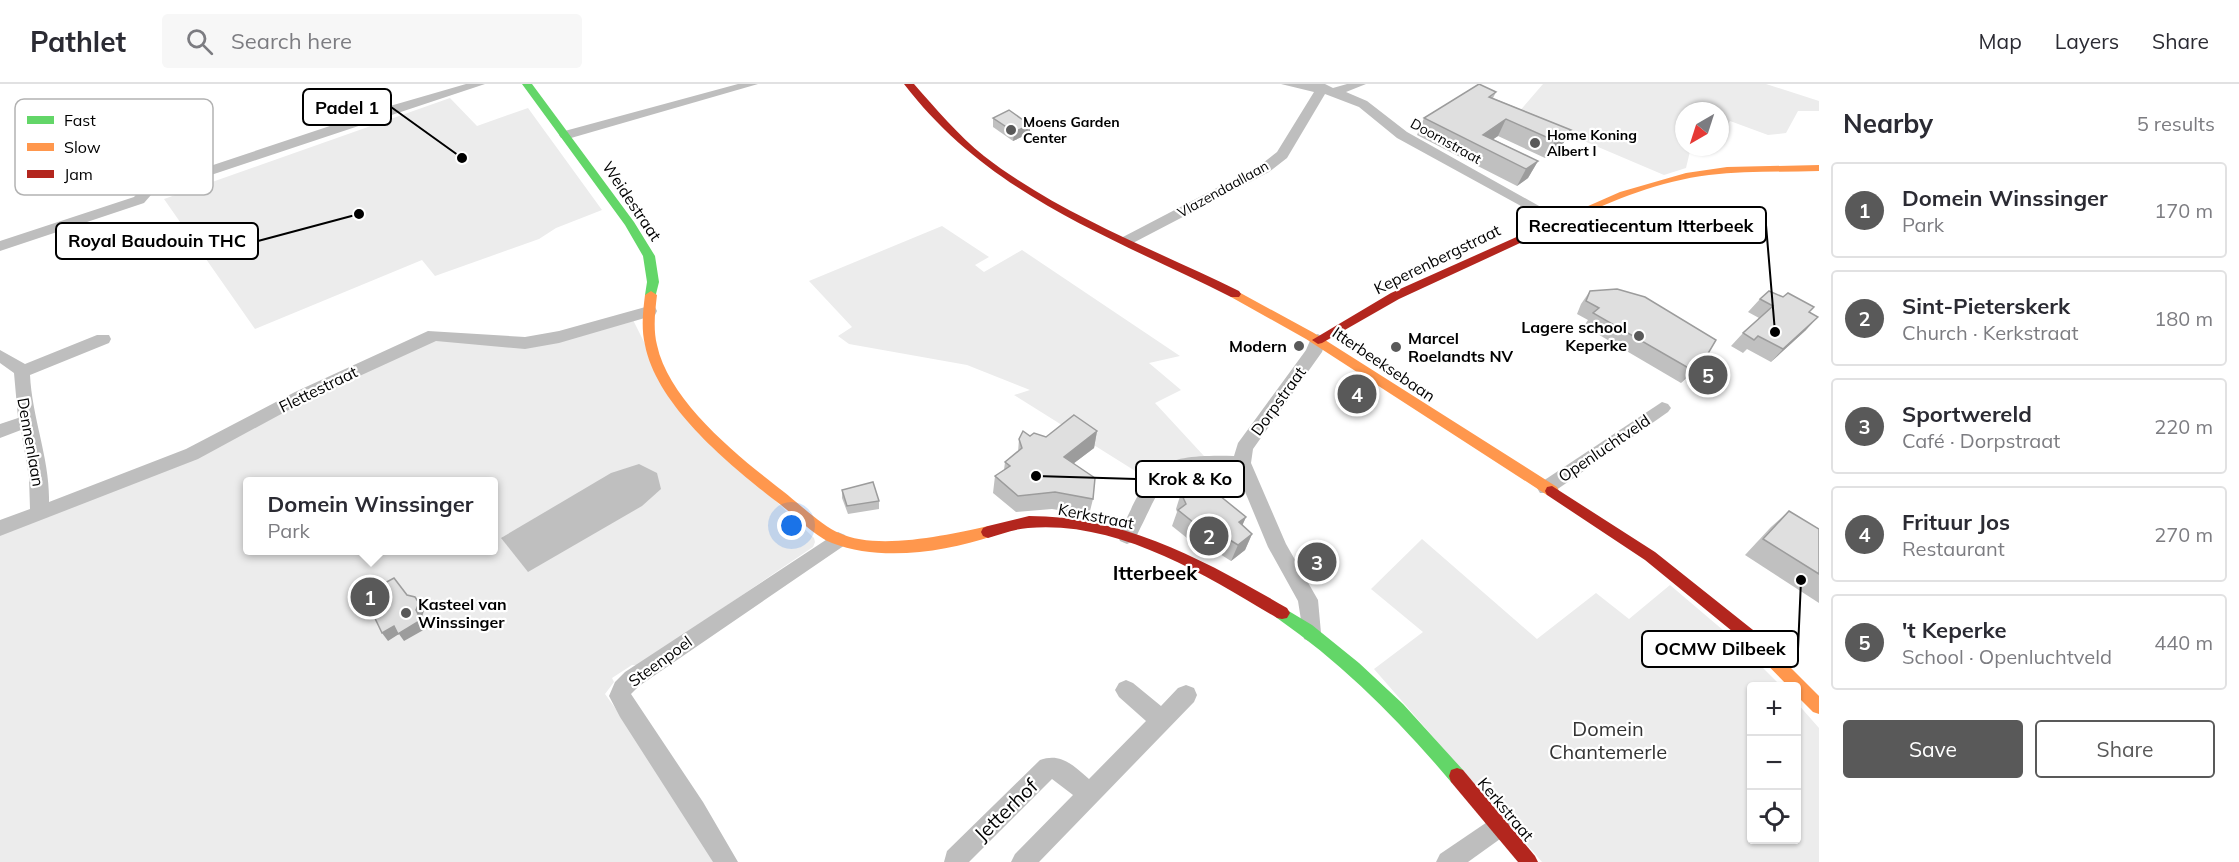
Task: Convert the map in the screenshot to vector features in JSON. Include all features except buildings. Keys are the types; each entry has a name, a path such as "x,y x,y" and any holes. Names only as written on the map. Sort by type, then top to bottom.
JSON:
{"street":[{"path":"213,169 394,109 479,84"},
{"name":"Weidestraat","path":"527,84 639,236 649,256 653,282 649,311 651,348 673,396 716,442"},
{"path":"566,135 752,84"},
{"name":"Itterbeeksebaan","path":"909,84 940,122 988,164 1056,207 1199,274 1318,340 1676,575 1748,637 1819,707"},
{"name":"Doornstraat","path":"1287,84 1325,88 1363,104 1402,135 1557,220"},
{"path":"1325,88 1360,84"},
{"name":"Vlazendaallaan","path":"1126,241 1264,168 1282,155 1325,88"},
{"name":"Keperenbergstraat","path":"1318,340 1395,296 1557,220 1675,178 1726,170 1819,168"},
{"path":"0,246 139,200 143,195"},
{"name":"Flettestraat","path":"0,528 192,454 301,396 434,335 525,343 560,337 649,311"},
{"path":"0,356 22,372 103,339"},
{"name":"Dorpstraat","path":"1242,463 1244,448 1314,352 1318,340"},
{"name":"Dennenlaan","path":"22,372 26,422 41,494 39,512"},
{"name":"Openluchtveld","path":"1546,488 1662,408"},
{"path":"0,431 26,422"},
{"name":"Kerkstraat","path":"716,442 838,540 870,545 922,544 1031,522 1058,523 1126,536 1226,582 1311,633 1374,686 1529,862"},
{"path":"1126,536 1149,493 1160,477 1169,470 1198,464 1242,463 1278,547 1308,600 1311,633"},
{"name":"Steenpoel","path":"726,862 695,810 628,710 620,696 622,689 661,659 838,540"},
{"path":"1126,690 1161,720"},
{"path":"1023,862 1186,695"},
{"name":"Jetterhof","path":"957,862 955,859 1048,768 1061,769 1089,794"},
{"path":"1448,862 1499,826"}],"green space":[{"path":"1543,84 1766,84 1819,101 1819,111 1798,111 1786,133 1768,135 1729,122 1729,102 1675,102 1675,156 1689,156 1686,168 1664,175 1518,113"},
{"path":"450,98 477,126 528,108 602,210 556,228 539,239 435,276 422,260 255,329 164,199 175,195 213,195 213,182"},
{"path":"942,226 989,257 975,265 984,272 1022,250 1180,356 1149,363 1181,390 1155,403 1204,456 1167,463 1148,479 1014,395 1030,390 967,365 849,344 838,336 852,327 809,281"},
{"path":"632,318 674,402 814,538 813,547 639,665 632,665 612,678 614,682 605,694 692,814 717,862 0,862 0,534 432,339 532,346"},
{"name":"Domein Chantemerle","path":"1422,539 1537,639 1596,593 1629,619 1670,585 1737,642 1777,682 1747,682 1747,844 1801,844 1801,708 1819,728 1819,862 1542,862 1374,669 1423,632 1371,589"}],"shaded area":[{"path":"639,464 657,473 661,489 642,506 528,572 501,538 611,473"}],"traffic: fast":[{"path":"527,84 630,224 649,256 653,282 651,295"},
{"path":"1282,613 1330,648 1375,688 1418,731 1457,776"}],"traffic: slow":[{"path":"1566,218 1644,187 1706,172 1819,168"},
{"path":"1235,294 1310,336 1552,491"},
{"path":"651,295 650,344 665,379 683,406 729,455 834,538 872,546 892,547 930,544 988,532"},
{"path":"1748,635 1819,707"}],"traffic: jam":[{"path":"909,84 962,142 1011,180 1073,216 1235,294"},
{"path":"1318,340 1395,296 1566,218"},
{"path":"1552,491 1650,556 1748,635"},
{"path":"988,532 1029,522 1061,522 1127,536 1193,564 1282,613"},
{"path":"1457,776 1529,862"}],"place":[{"name":"Moens Garden Center","path":"1011,130"},
{"name":"Home Koning Albert I","path":"1535,143"},
{"name":"Padel 1","path":"462,158"},
{"name":"Royal Baudouin THC","path":"359,214"},
{"name":"Recreatiecentum Itterbeek","path":"1775,332"},
{"name":"Lagere school Keperke","path":"1639,336"},
{"name":"Modern","path":"1299,346"},
{"name":"Marcel Roelandts NV","path":"1396,347"},
{"name":"'t Keperke","path":"1708,375"},
{"name":"Frituur Jos","path":"1357,394"},
{"name":"Krok & Ko","path":"1036,476"},
{"name":"Sint-Pieterskerk","path":"1209,536"},
{"name":"Sportwereld","path":"1317,562"},
{"name":"OCMW Dilbeek","path":"1801,580"},
{"name":"Domein Winssinger","path":"370,597"},
{"name":"Kasteel van Winssinger","path":"406,613"}],"district":[{"name":"Itterbeek","path":"1155,573"}]}
